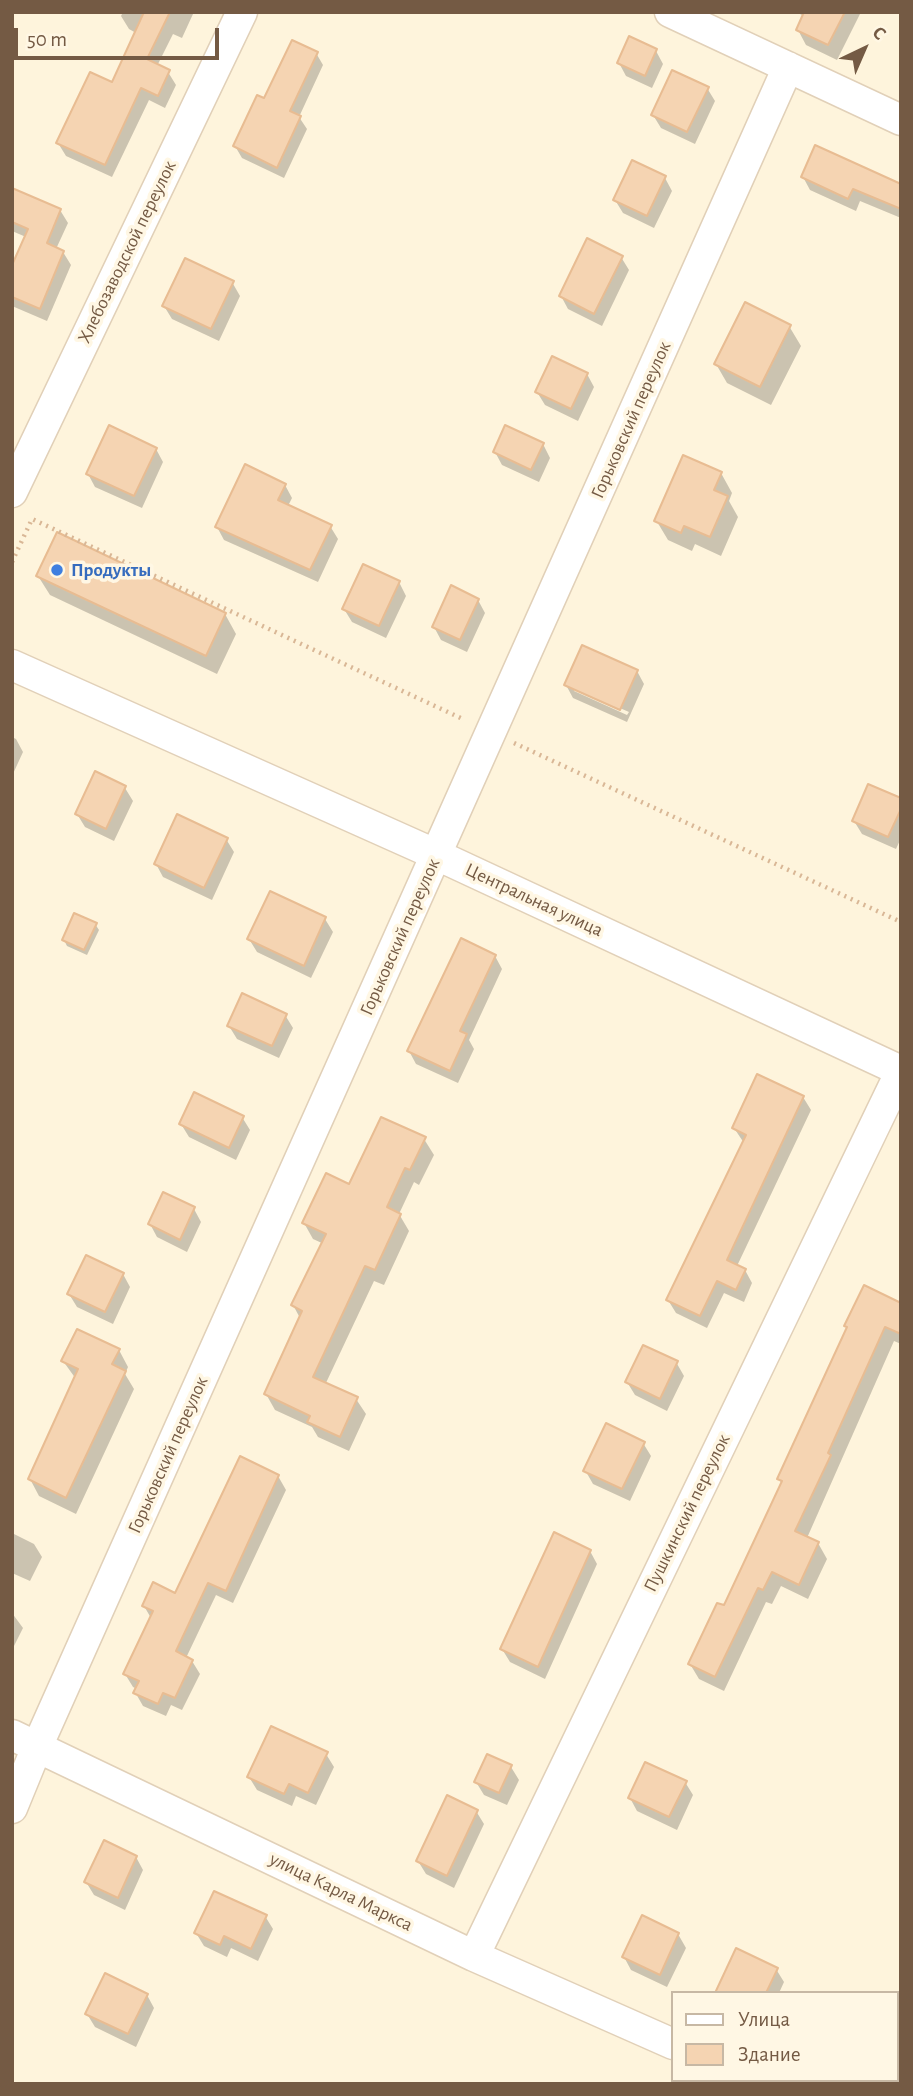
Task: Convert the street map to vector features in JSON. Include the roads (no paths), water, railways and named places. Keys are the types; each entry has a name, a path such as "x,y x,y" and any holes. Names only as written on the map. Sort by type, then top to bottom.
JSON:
{"street":[{"name":"Хлебозаводской переулок","path":"12,492 242,12"},
{"path":"670,12 901,120"},
{"name":"Горьковский переулок","path":"12,1808 24,1741 436,855 788,67"},
{"name":"Центральная улица","path":"12,665 436,855 901,1071"},
{"name":"Пушкинский переулок","path":"474,1956 901,1071"},
{"name":"улица Карла Маркса","path":"24,1741 474,1956 671,2043"}],"place":[{"name":"Продукты","path":"57,570"}]}
